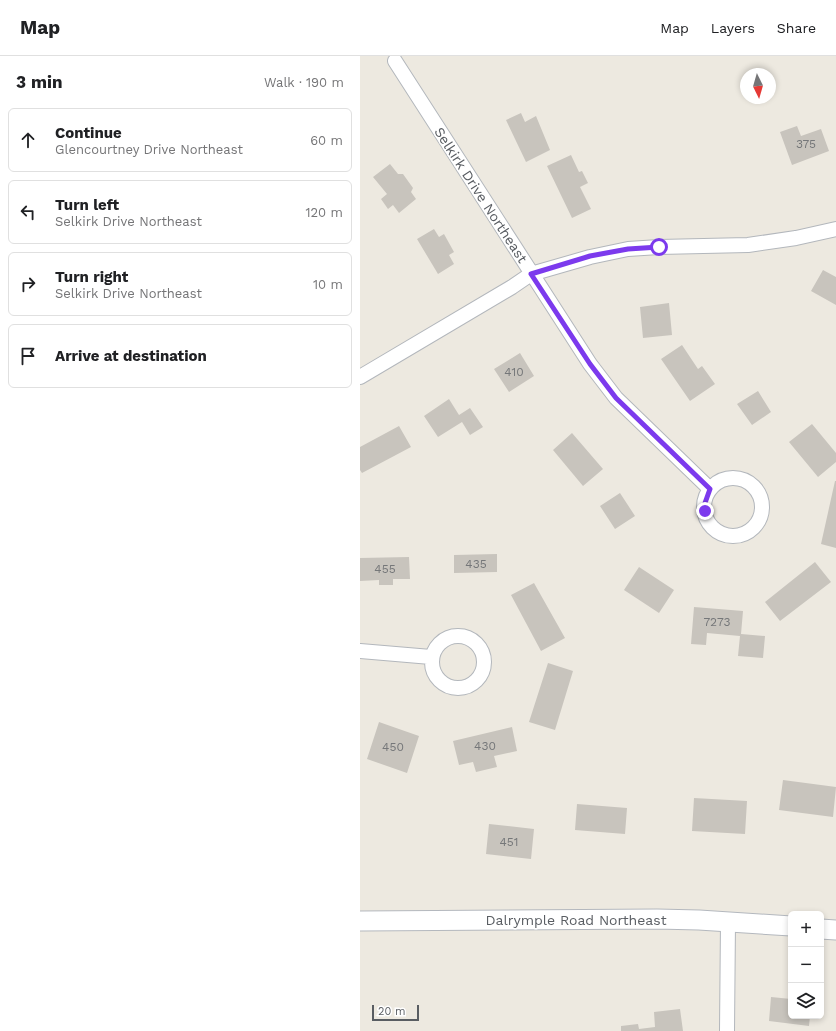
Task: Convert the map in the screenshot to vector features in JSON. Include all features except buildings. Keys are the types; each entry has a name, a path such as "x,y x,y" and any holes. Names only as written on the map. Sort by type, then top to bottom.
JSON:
{"street":[{"name":"Selkirk Drive Northeast","path":"395,61 590,364 616,398 710,489"},
{"path":"360,377 512,287 531,274 590,256 628,249 748,245 796,238 836,228"},
{"path":"729,478 739,478 748,482 755,488 760,496 762,506 761,515 757,524 752,529 739,535 729,535 720,532 713,527 708,520 705,511 705,503 710,489 720,481 729,478"},
{"path":"360,651 432,657"},
{"name":"Dalrymple Road Northeast","path":"360,921 620,919 728,922 788,926"},
{"path":"727,1031 728,922"},
{"path":"824,928 836,930"}],"route":[{"path":"659,247 628,249 590,256 531,274 590,364 616,398 710,489 707,494 705,511"}]}
